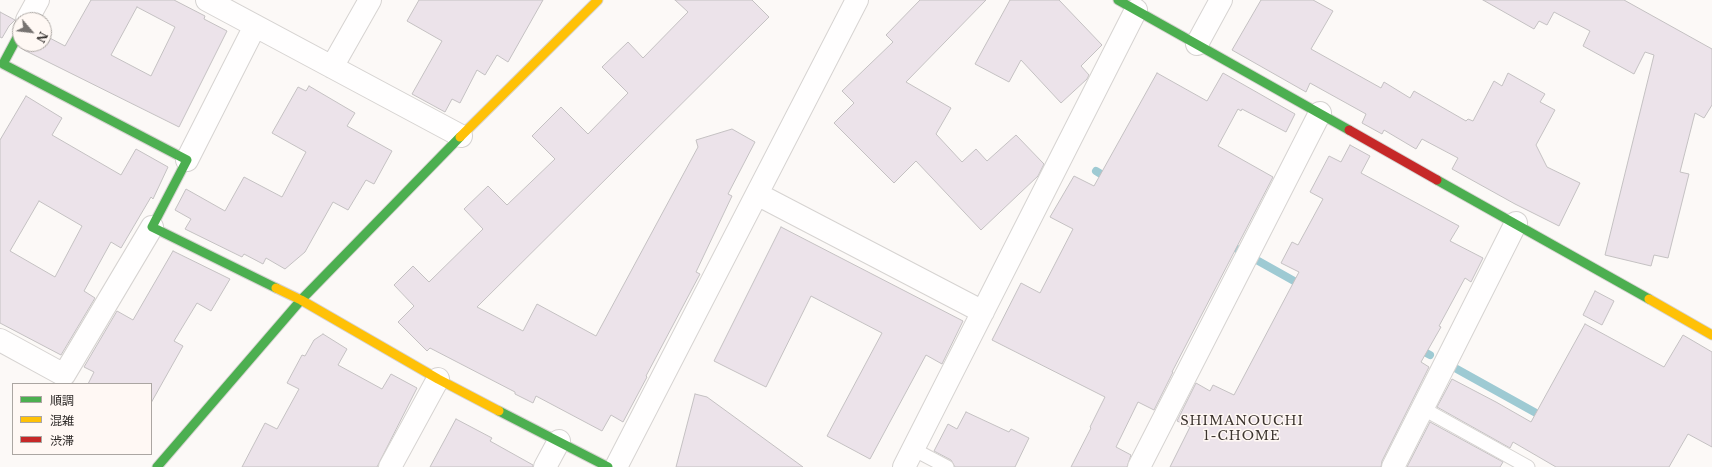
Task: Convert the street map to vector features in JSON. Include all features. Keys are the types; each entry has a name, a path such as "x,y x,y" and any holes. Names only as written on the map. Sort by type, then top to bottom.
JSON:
{"street":[{"path":"31,12 38,0"},
{"path":"206,0 461,136"},
{"path":"332,67 370,0"},
{"path":"157,467 301,300 461,136 598,0"},
{"path":"616,467 857,0"},
{"path":"1197,44 1221,0"},
{"path":"908,458 983,312 1127,5 1516,223 1712,335"},
{"path":"0,340 64,375 152,227 255,26"},
{"path":"12,46 1,66 187,160"},
{"path":"1140,466 1320,113"},
{"path":"757,194 983,312"},
{"path":"1393,467 1516,223"},
{"path":"152,227 301,300 438,379 608,467"},
{"path":"390,467 438,379"},
{"path":"545,467 559,441"}],"lane":[{"path":"1422,408 1528,467"},
{"path":"908,458 947,467"}],"building":[{"path":"91,0 174,0 205,16 204,19 227,31 179,127 28,52 52,52 52,39 65,46","holes":["137,7 175,27 151,76 111,55"]},
{"path":"419,0 543,0 508,62 497,55 485,75 477,70 460,103 452,99 445,112 412,94 442,41 407,21"},
{"path":"675,0 752,0 769,17 477,307 523,331 537,304 596,336 698,147 696,140 732,129 755,142 728,194 732,196 696,272 700,274 646,376 647,377 623,422 611,415 602,431 536,396 533,403 515,394 515,392 430,348 427,351 398,322 414,306 394,285 413,266 429,282 483,229 464,209 488,186 507,205 555,159 532,136 561,107 588,134 628,93 602,67 628,42 643,58 688,12"},
{"path":"920,0 986,0 906,82 951,108 936,134 962,162 976,149 987,161 1016,135 1044,164 1038,176 981,230 916,161 894,183 834,123 854,103 842,91 893,42 886,35"},
{"path":"1010,0 1059,0 1102,45 1081,66 1089,75 1087,79 1061,103 1021,60 1009,82 975,64"},
{"path":"1261,0 1313,0 1333,11 1311,49 1381,88 1384,82 1410,98 1414,91 1466,121 1468,119 1473,121 1494,81 1502,86 1508,73 1545,94 1540,102 1555,110 1536,145 1547,167 1580,183 1559,226 1515,204 1452,169 1458,158 1422,139 1416,149 1384,130 1382,134 1362,123 1366,114 1310,83 1306,92 1232,50"},
{"path":"1483,0 1624,0 1712,49 1712,105 1704,118 1695,113 1680,172 1689,174 1668,258 1654,255 1651,266 1605,255 1654,55 1645,52 1634,74 1583,46 1590,31 1554,12 1547,25 1539,21 1534,29"},
{"path":"0,12 12,18 12,23 2,38 0,37"},
{"path":"1157,73 1207,101 1223,73 1295,114 1286,132 1242,109 1241,111 1238,109 1218,146 1273,177 1172,372 1154,410 1138,402 1116,447 1131,455 1127,467 1071,467 1105,397 992,340 1021,283 1040,293 1073,229 1050,217 1074,176 1094,186"},
{"path":"309,86 355,113 347,126 392,151 374,184 366,180 348,210 333,202 305,252 285,269 266,258 263,264 244,254 242,257 185,229 191,219 175,210 186,189 225,211 244,177 282,197 306,152 272,133 298,87 306,91"},
{"path":"26,96 62,118 52,135 121,175 136,149 168,167 153,199 151,197 121,248 111,242 84,291 95,298 61,355 0,323 0,140","holes":["39,201 82,226 55,277 10,251"]},
{"path":"1350,145 1370,156 1361,173 1459,226 1450,241 1483,258 1471,282 1465,278 1439,326 1441,327 1421,362 1429,367 1382,461 1381,467 1170,467 1190,427 1177,421 1196,383 1210,391 1213,385 1234,395 1299,272 1281,263 1292,242 1298,245 1323,199 1310,192 1329,156 1341,162"},
{"path":"781,227 963,321 942,364 926,355 870,459 827,436 882,333 811,296 766,387 714,361"},
{"path":"173,251 230,279 211,311 197,303 174,341 183,346 152,401 152,383 88,383 94,372 84,367 117,311 133,320"},
{"path":"1595,291 1614,301 1602,325 1583,315"},
{"path":"1585,324 1664,367 1683,335 1712,352 1712,447 1688,434 1669,467 1556,467 1513,442 1510,448 1437,407 1452,379 1531,422"},
{"path":"323,334 347,349 338,365 382,389 391,374 417,388 377,467 242,467 265,423 277,429 299,389 287,383 302,355 305,356 314,340"},
{"path":"695,394 707,397 803,467 676,467"},
{"path":"966,412 1009,432 1011,429 1029,438 1015,467 955,467 951,460 934,451 948,424 957,429"},
{"path":"456,419 492,438 490,441 533,465 533,467 430,467"},
{"path":"1430,422 1503,462 1500,467 1407,467"}],"waterway":[{"path":"1096,171 1109,179"},
{"path":"1228,244 1303,286"},
{"path":"1417,348 1430,355"},
{"path":"1455,368 1545,418"}],"traffic: fast":[{"path":"1118,0 1349,130"},
{"path":"12,47 3,64 187,160 152,227 276,288"},
{"path":"157,467 301,300 460,137"},
{"path":"1437,180 1649,299"},
{"path":"499,411 608,467"}],"traffic: slow":[{"path":"460,137 598,0"},
{"path":"276,288 301,300 438,379 499,411"},
{"path":"1649,299 1712,335"}],"traffic: jam":[{"path":"1349,130 1437,180"}],"district":[{"name":"SHIMANOUCHI 1-CHOME","path":"1242,428"}]}
